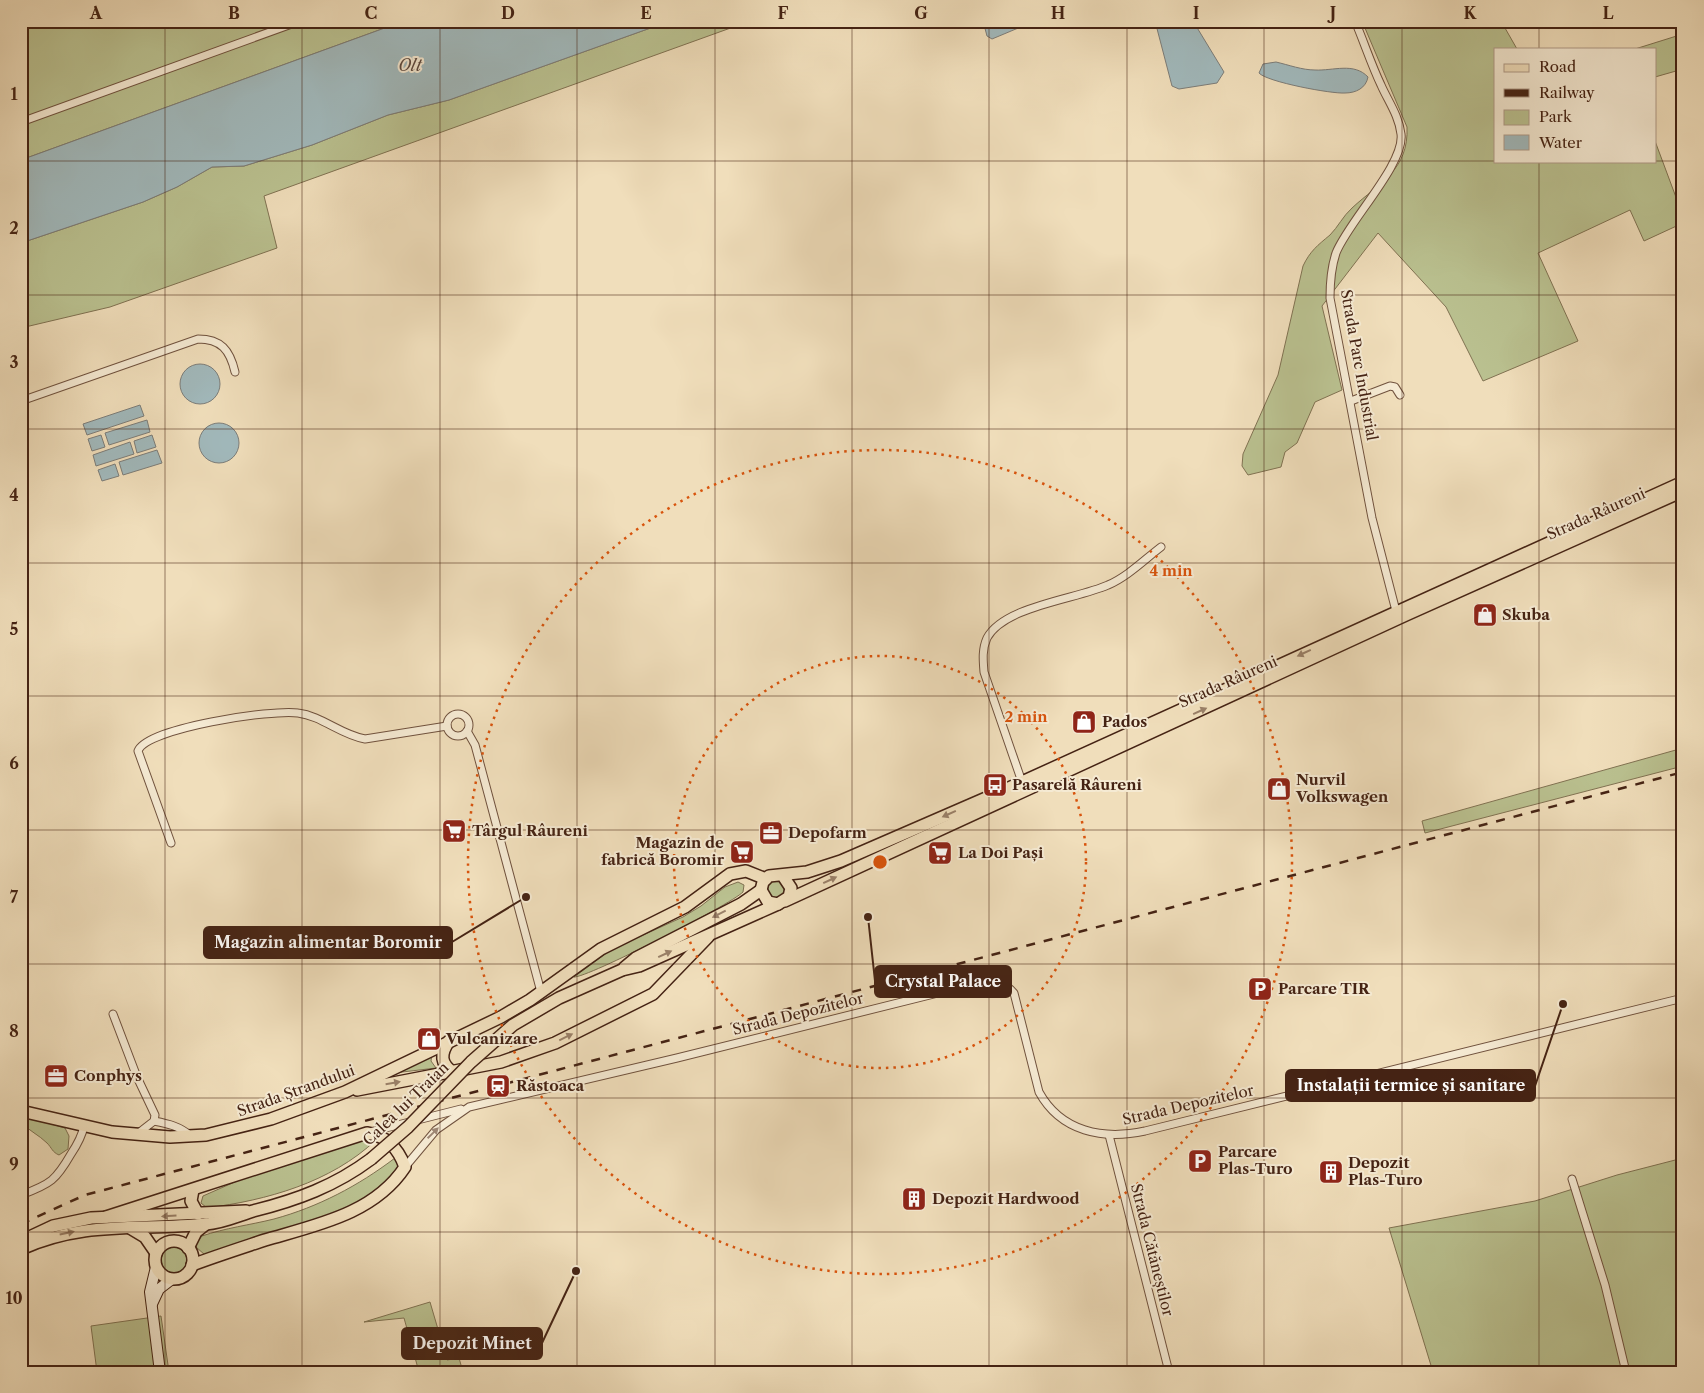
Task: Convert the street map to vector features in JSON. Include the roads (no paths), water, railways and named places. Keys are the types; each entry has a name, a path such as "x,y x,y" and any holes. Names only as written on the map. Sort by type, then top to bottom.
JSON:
{"main road":[{"name":"Strada Râureni","path":"783,876 814,870 841,861 1022,782 1683,482"},
{"name":"Strada Râureni","path":"782,902 1370,632 1683,491"},
{"name":"Strada Ștrandului","path":"21,1110 84,1126 136,1135 192,1136 245,1127 345,1092 510,1013 601,949 685,907 730,874 746,871 764,884"},
{"path":"773,875 783,876 791,888 782,902 768,902 764,884 773,875"},
{"name":"Calea lui Traian","path":"622,970 636,958 741,904 764,884"},
{"name":"Calea lui Traian","path":"21,1248 71,1232 126,1226 206,1224 276,1206 321,1190 371,1159 408,1127 471,1062 513,1025 559,998 622,970 639,966 682,946 708,937 782,902"},
{"path":"345,1092 454,1073 515,1059 532,1053 647,998 664,984 708,937"},
{"path":"449,1041 444,1048 442,1059 447,1069 454,1073"},
{"path":"106,1217 367,1133 387,1140 399,1154 405,1167 387,1190 376,1199 348,1213 192,1265"},
{"path":"193,1190 191,1201 198,1214"},
{"name":"Calea lui Traian","path":"21,1241 53,1226 72,1221 106,1217 252,1212"},
{"path":"188,1248 196,1232 206,1224"},
{"path":"126,1226 135,1229 145,1237 156,1253"},
{"path":"171,1241 177,1241 188,1248 192,1256 192,1265 187,1274 172,1279 162,1275 156,1267 156,1253 160,1247 171,1241"}],"street":[{"path":"21,122 300,21"},
{"name":"Strada Parc Industrial","path":"1355,21 1381,86 1399,122 1402,136 1399,148 1387,172 1342,241 1331,271 1330,298 1351,400 1372,518 1396,611"},
{"path":"21,401 198,339 212,339 220,345 231,356 235,372"},
{"path":"1351,400 1390,386 1395,387 1400,395"},
{"path":"1022,782 984,672 983,654 989,636 1003,623 1032,609 1116,581 1161,547"},
{"path":"1370,632 1373,627 1395,616 1396,611 1403,613 1424,603 1434,603"},
{"path":"171,843 138,751 145,741 156,736 213,722 280,711 310,715 356,737 365,739 447,726"},
{"path":"467,731 461,735 453,735 447,726 448,720 452,715 462,714 469,722 467,731 475,745 541,992"},
{"name":"Strada Depozitelor","path":"405,1167 436,1130 469,1107 993,980 1002,983 1014,993 1039,1092 1046,1105 1057,1116 1074,1126 1109,1136 1145,1131 1683,998"},
{"path":"114,1014 137,1077 155,1115 154,1121 136,1135"},
{"path":"367,1133 469,1107"},
{"path":"154,1121 170,1123 192,1136"},
{"path":"21,1194 42,1186 64,1169 84,1126"},
{"name":"Strada Cătăneștilor","path":"1109,1136 1169,1372"},
{"path":"1572,1179 1605,1285 1626,1372"},
{"path":"156,1267 150,1284 160,1372"},
{"path":"151,1305 160,1289 172,1279"}],"water":[{"name":"Olt","path":"404,21 670,21 449,100 388,115 312,145 244,166 212,167 177,187 143,202 21,243 21,160"},
{"path":"983,21 1035,21 992,39 987,36"},
{"path":"1155,21 1193,21 1224,72 1217,83 1179,89 1172,86"},
{"path":"1276,62 1310,70 1350,68 1362,72 1368,77 1360,89 1353,92 1338,93 1286,84 1259,73 1263,64"},
{"path":"204,364 211,367 217,373 220,384 219,392 211,401 204,404 196,404 189,401 181,392 180,380 183,373 192,365"},
{"path":"140,405 144,416 87,435 83,424"},
{"path":"147,420 150,432 109,445 105,433"},
{"path":"223,423 230,426 236,432 239,443 238,451 230,460 223,463 215,463 208,460 200,451 199,439 202,432 211,424"},
{"path":"101,435 105,447 92,451 88,439"},
{"path":"152,435 156,447 137,453 134,441"},
{"path":"130,442 134,454 96,466 93,455"},
{"path":"157,450 162,463 123,475 119,462"},
{"path":"115,464 119,476 102,481 98,470"}],"railway":[{"path":"21,1224 85,1195 1683,772"}],"place":[{"name":"Skuba","path":"1485,615"},
{"name":"Pados","path":"1084,722"},
{"name":"Pasarelă Râureni","path":"995,785"},
{"name":"Nurvil Volkswagen","path":"1279,789"},
{"name":"Târgul Râureni","path":"454,831"},
{"name":"Depofarm","path":"771,833"},
{"name":"Magazin de fabrică Boromir","path":"742,852"},
{"name":"La Doi Pași","path":"940,853"},
{"name":"Magazin alimentar Boromir","path":"526,897"},
{"name":"Crystal Palace","path":"868,917"},
{"name":"Parcare TIR","path":"1260,989"},
{"name":"Instalații termice și sanitare","path":"1563,1004"},
{"name":"Vulcanizare","path":"429,1039"},
{"name":"Conphys","path":"56,1076"},
{"name":"Răstoaca","path":"498,1086"},
{"name":"Parcare Plas-Turo","path":"1200,1161"},
{"name":"Depozit Plas-Turo","path":"1331,1172"},
{"name":"Depozit Hardwood","path":"914,1199"},
{"name":"Depozit Minet","path":"576,1271"}]}
